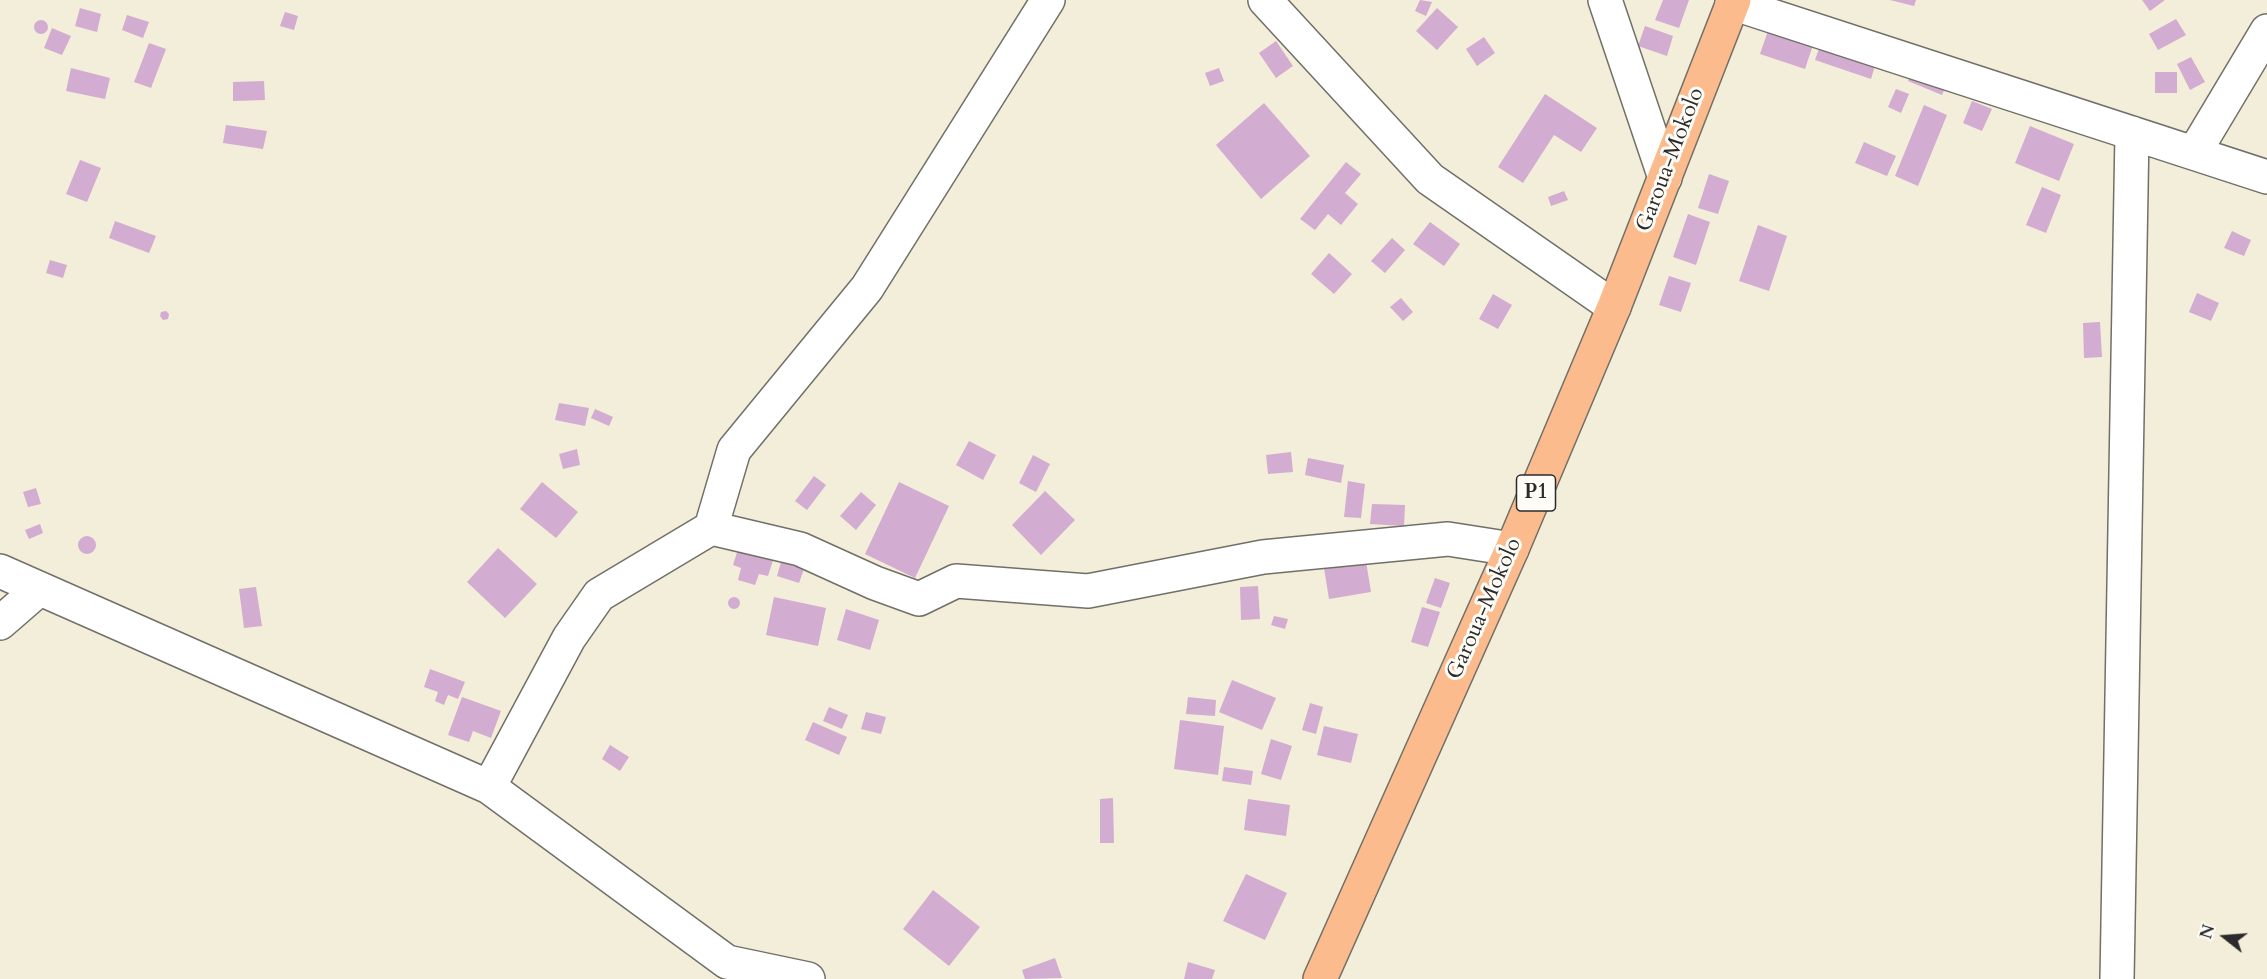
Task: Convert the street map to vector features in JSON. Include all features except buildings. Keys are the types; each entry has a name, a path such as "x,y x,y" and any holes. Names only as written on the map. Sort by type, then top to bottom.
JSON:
{"main road":[{"name":"Garoua-Mokolo","path":"1320,979 1512,549 1614,307 1733,2"}],"street":[{"path":"489,788 569,638 599,595 711,528 734,450 867,288 1048,0"},
{"path":"1264,0 1430,179 1614,307"},
{"path":"1605,0 1665,178"},
{"path":"1733,2 2267,177"},
{"path":"2194,153 2267,31"},
{"path":"2117,979 2132,133"},
{"path":"711,528 800,549 875,583 919,599 956,581 1088,591 1263,557 1448,539 1512,549"},
{"path":"0,572 489,788 727,962 808,979"},
{"path":"0,623 38,590"}]}
